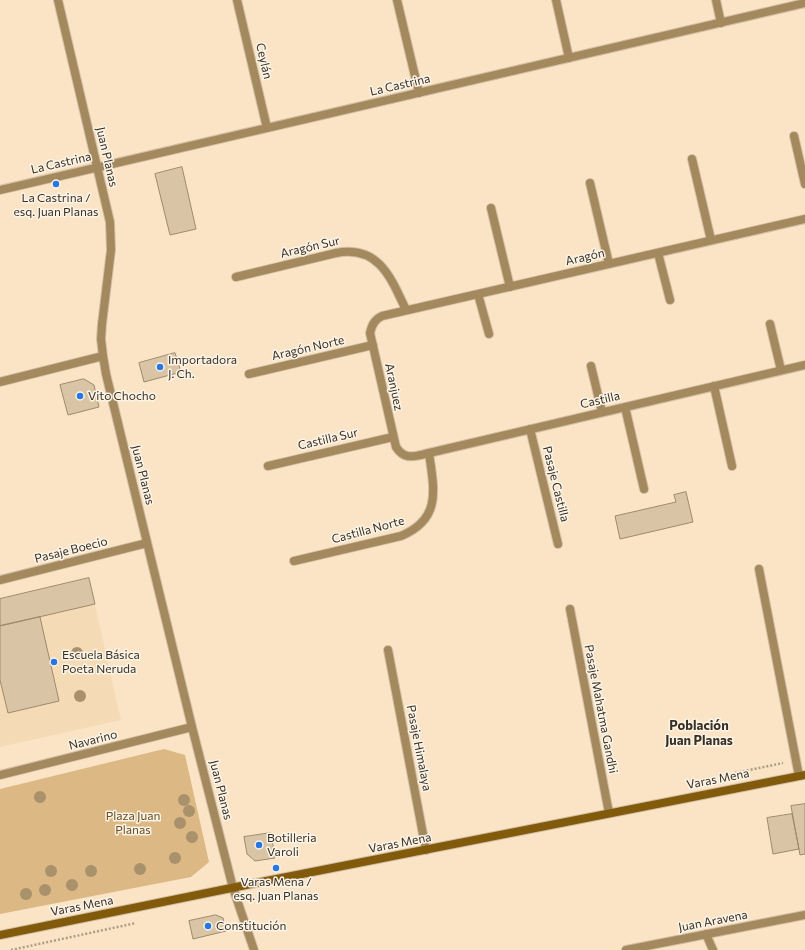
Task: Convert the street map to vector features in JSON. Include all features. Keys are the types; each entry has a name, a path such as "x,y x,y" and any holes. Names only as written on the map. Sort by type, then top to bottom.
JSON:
{"street":[{"name":"Juan Planas","path":"58,0 108,210 111,250 102,324 103,356 108,382 192,728 233,888 254,950"},
{"name":"Ceylán","path":"237,0 267,128"},
{"path":"397,0 418,93"},
{"path":"556,0 569,58"},
{"path":"716,0 722,23"},
{"name":"La Castrina","path":"0,190 805,3"},
{"path":"794,136 805,184"},
{"path":"692,159 711,240"},
{"path":"590,183 609,264"},
{"path":"491,208 510,287"},
{"name":"Aragón","path":"373,323 382,316 406,310 805,219"},
{"name":"Aragón Sur","path":"236,277 336,253 352,251 360,252 377,261 384,268 395,286 406,310"},
{"path":"658,253 670,300"},
{"path":"478,294 489,334"},
{"name":"Aranjuez","path":"373,323 370,333 393,437 396,447 402,454"},
{"path":"770,324 781,370"},
{"name":"Aragón Norte","path":"249,374 373,345"},
{"path":"0,382 103,356"},
{"path":"591,366 602,412"},
{"name":"Castilla","path":"402,454 411,457 781,370 804,368"},
{"path":"714,386 732,466"},
{"path":"625,407 644,489"},
{"name":"Pasaje Castilla","path":"530,429 558,544"},
{"name":"Castilla Sur","path":"268,466 393,437"},
{"name":"Castilla Norte","path":"294,561 401,536 422,523 431,508 433,499 429,453"},
{"name":"Pasaje Boecio","path":"0,580 147,543"},
{"path":"759,568 802,775"},
{"name":"Pasaje Mahatma Gandhi","path":"570,609 609,813"},
{"name":"Pasaje Himalaya","path":"388,650 426,850"},
{"name":"Navarino","path":"0,775 192,728"},
{"name":"Varas Mena","path":"0,935 802,775"},
{"name":"Juan Aravena","path":"626,950 805,915"},
{"path":"706,934 713,950"}],"shaded area":[{"name":"Escuela Básica Poeta Neruda","path":"89,578 121,720 0,747 0,599"}],"green space":[{"name":"Plaza Juan Planas","path":"164,749 185,755 209,862 191,877 0,914 0,789"}],"building":[{"path":"182,167 196,229 170,235 155,174"},
{"name":"Importadora J. Ch.","path":"175,353 181,372 144,382 139,363"},
{"name":"Vito Chocho","path":"84,379 94,385 99,407 68,415 60,385"},
{"path":"686,492 693,522 620,539 615,516 676,502 674,495"},
{"path":"89,578 95,604 0,626 0,599"},
{"path":"40,617 59,701 8,713 0,680 0,626"},
{"path":"805,804 805,854 800,855 791,806"},
{"path":"792,814 799,849 773,854 767,818"},
{"name":"Botilleria Varoli","path":"271,833 275,858 255,861 247,854 244,837"},
{"name":"Constitución","path":"216,915 223,918 226,931 193,939 189,921"}],"place":[{"name":"La Castrina / esq. Juan Planas","path":"56,184"},
{"name":"Importadora J. Ch.","path":"160,367"},
{"name":"Vito Chocho","path":"80,396"},
{"name":"Escuela Básica Poeta Neruda","path":"54,662"},
{"name":"Botilleria Varoli","path":"259,845"},
{"name":"Varas Mena / esq. Juan Planas","path":"276,868"},
{"name":"Constitución","path":"208,926"}],"district":[{"name":"Población Juan Planas","path":"699,734"}]}
